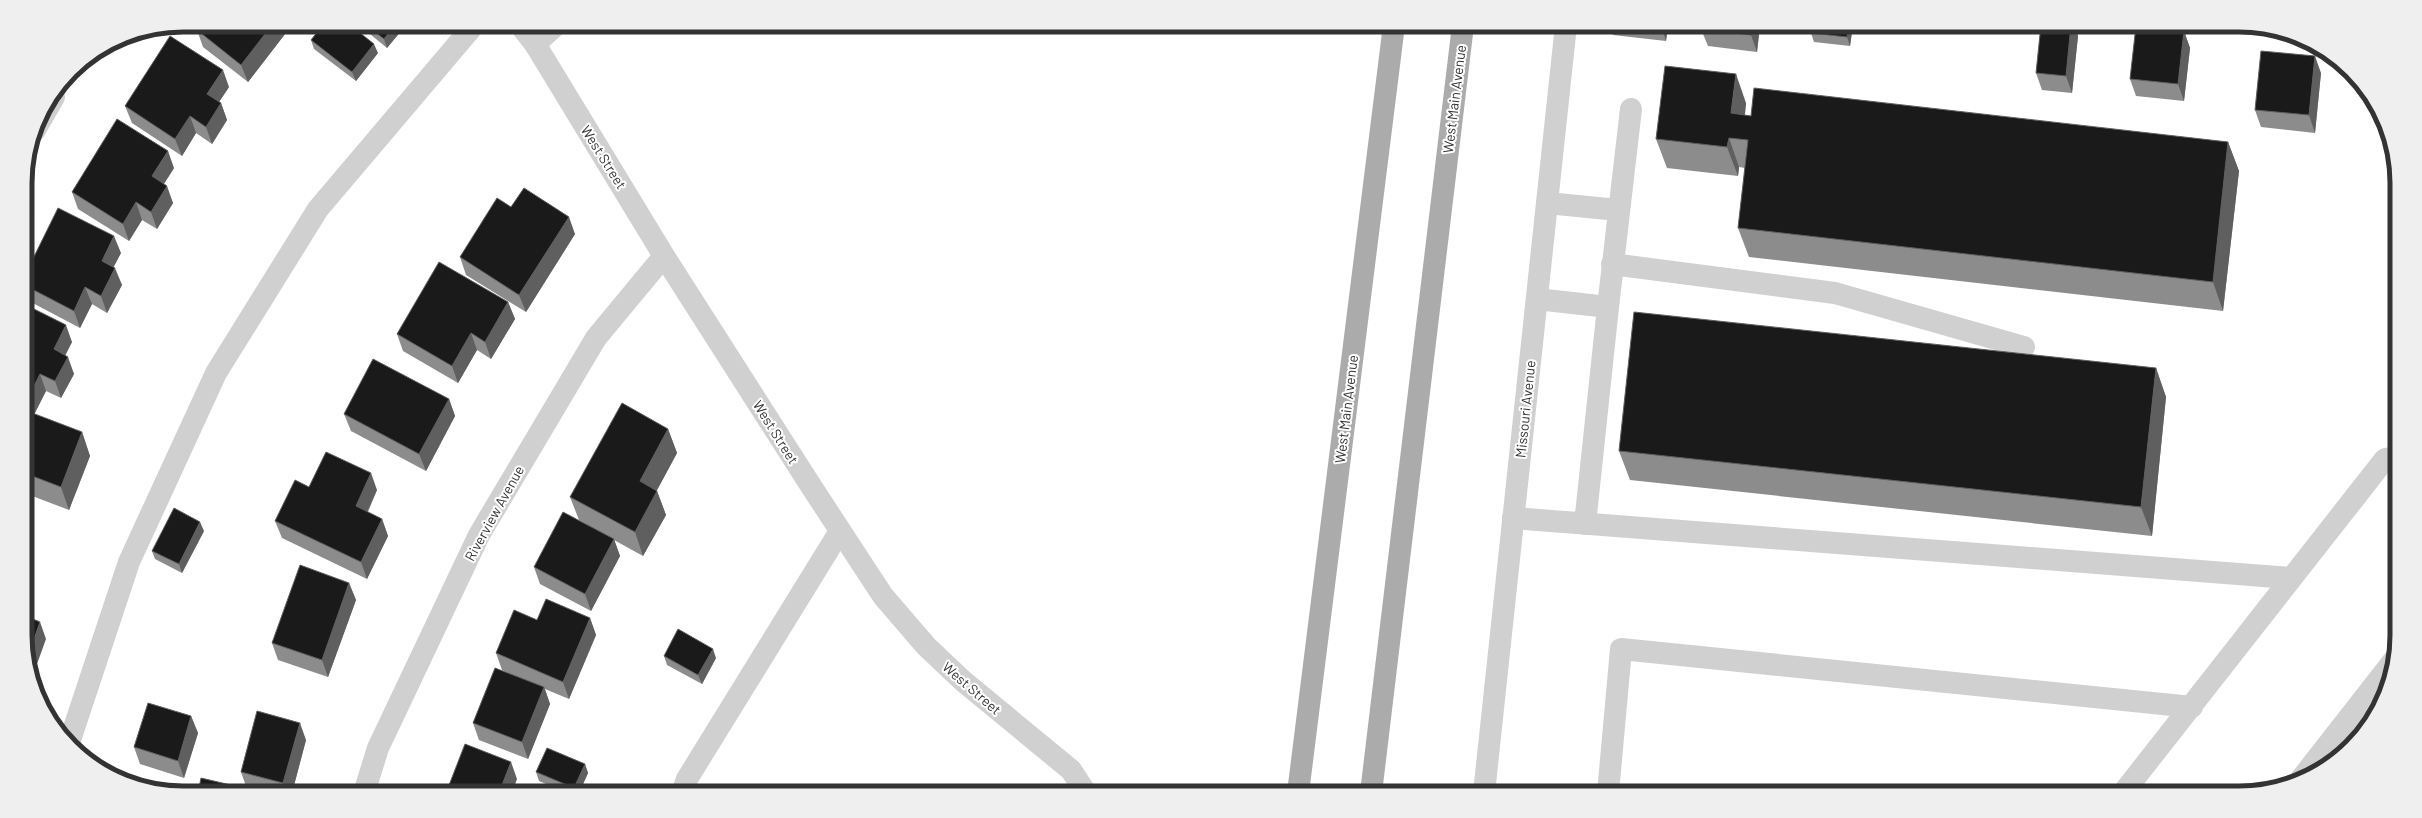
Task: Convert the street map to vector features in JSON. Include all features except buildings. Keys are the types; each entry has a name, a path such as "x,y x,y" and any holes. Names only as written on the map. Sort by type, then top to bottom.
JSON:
{"main road":[{"name":"West Main Avenue","path":"1299,786 1393,32"},
{"name":"West Main Avenue","path":"1372,786 1462,32"}],"street":[{"path":"71,737 129,562 216,373 318,209 468,32"},
{"name":"West Street","path":"526,32 535,44 664,256 883,596 926,646 963,681 1071,770 1081,786"},
{"path":"535,44 548,32"},
{"name":"Missouri Avenue","path":"1485,786 1565,32"},
{"path":"1585,524 1612,264 1631,108"},
{"path":"1547,202 1618,210"},
{"name":"Riverview Avenue","path":"366,786 378,748 479,535 596,338 664,256"},
{"path":"1612,264 1835,293 2024,347"},
{"path":"1536,299 1608,307"},
{"path":"2129,786 2192,707 2290,578 2385,459 2390,458"},
{"path":"1514,518 2290,578"},
{"path":"684,786 687,779 840,531"},
{"path":"1609,786 1621,649 2192,707"},
{"path":"2308,769 2386,670"}]}
